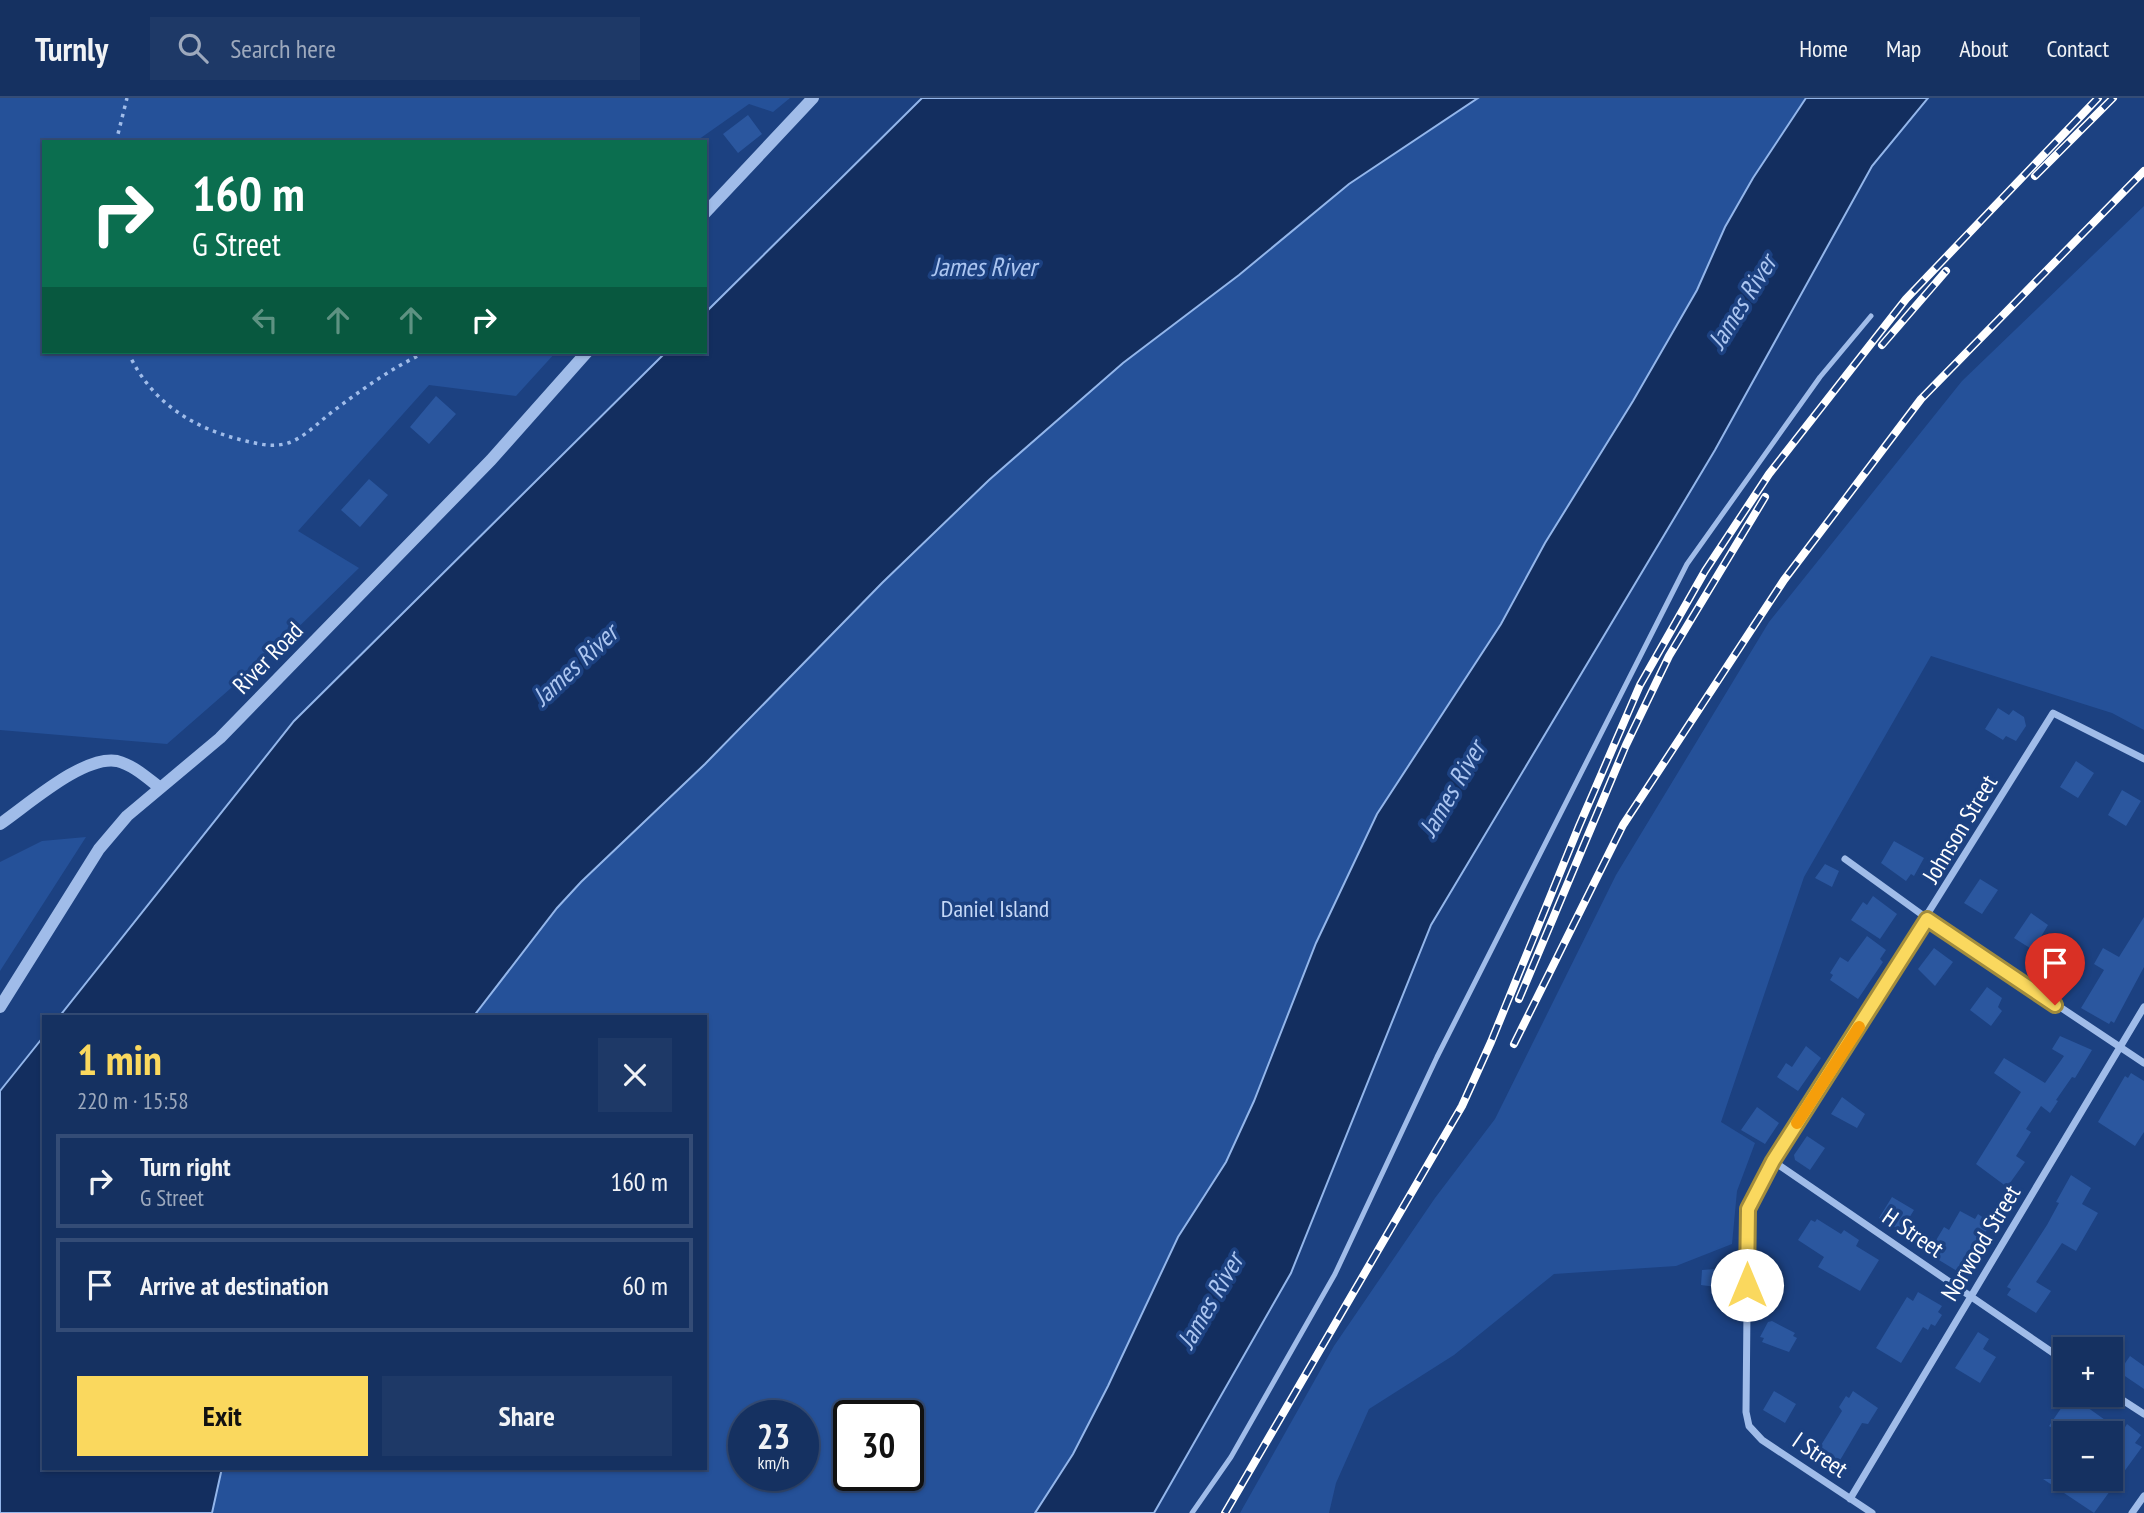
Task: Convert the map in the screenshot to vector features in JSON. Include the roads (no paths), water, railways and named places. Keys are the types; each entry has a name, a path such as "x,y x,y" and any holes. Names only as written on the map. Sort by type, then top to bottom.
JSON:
{"street":[{"path":"707,211 813,98"},
{"name":"River Road","path":"0,1007 99,849 127,816 220,738 491,460 585,354"},
{"name":"Johnson Street","path":"1749,1426 1746,1412 1748,1209 1773,1161 1927,919 2053,713 2144,759"},
{"path":"0,824 79,769 101,761 130,765 159,787"},
{"path":"1845,859 1927,919 2144,1063"},
{"name":"Norwood Street","path":"1850,1499 2144,1007"},
{"name":"H Street","path":"1773,1161 2053,1353"},
{"path":"2123,1400 2144,1414"},
{"name":"I Street","path":"1749,1426 1762,1440 1872,1513"},
{"path":"2132,1513 2144,1496"}],"lane":[{"path":"1192,1513 1231,1457 1335,1274 1437,1057 1687,564 1820,377 1871,316"}],"water":[{"name":"James River","path":"922,98 1478,98 1349,184 1239,275 1123,363 989,480 882,583 705,764 581,882 557,908 475,1015 61,1015 294,721 664,354 707,354 707,311"},
{"name":"James River","path":"1806,98 1928,98 1872,166 1715,450 1431,925 1291,1273 1154,1513 1035,1513 1073,1454 1178,1237 1226,1162 1254,1101 1316,943 1377,814 1501,624 1545,543 1633,401 1697,290 1725,227 1753,178"},
{"path":"42,1038 42,1470 222,1470 212,1513 0,1513 0,1091"}],"railway":[{"path":"1225,1513 1462,1106 1640,685 1705,571 1769,474 1906,299 2098,98"},
{"path":"2035,176 2113,98"},
{"path":"1514,1044 1623,825 1784,580 1921,399 2144,171"},
{"path":"1882,345 1946,271"},
{"path":"1519,999 1626,745 1669,656 1765,497"}],"park label":[{"name":"Daniel Island","path":"995,909"}]}
